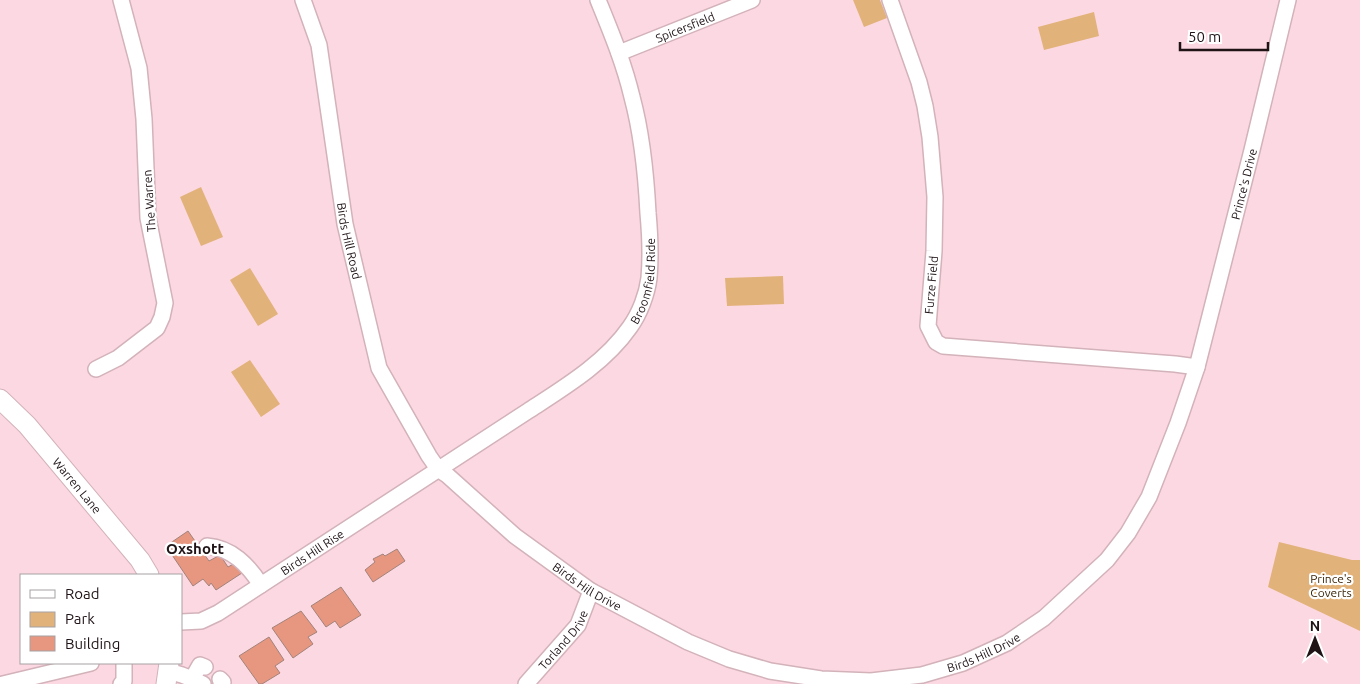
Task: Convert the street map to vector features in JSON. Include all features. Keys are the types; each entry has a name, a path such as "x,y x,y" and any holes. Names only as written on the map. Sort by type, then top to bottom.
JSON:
{"main road":[{"name":"Warren Lane","path":"0,399 27,425 140,560 148,574"}],"street":[{"name":"The Warren","path":"96,369 118,358 157,328 162,317 165,302 148,218 144,119 138,68 121,0"},
{"name":"Birds Hill Road","path":"303,0 319,45 344,224 379,368 438,469"},
{"name":"Broomfield Ride","path":"438,469 575,379 608,354 631,326 641,306 649,280 651,254 646,182 632,98 619,53 598,0"},
{"name":"Spicersfield","path":"619,53 752,0"},
{"name":"Furze Field","path":"890,0 926,106 935,197 934,251 928,326 936,342 943,346 1197,367"},
{"name":"Prince's Drive","path":"1197,367 1288,0"},
{"name":"Birds Hill Drive","path":"438,469 515,536 591,591 688,642 729,659 770,671 821,679 871,681 922,675 963,663 1007,643 1044,618 1107,560 1128,533 1149,497 1178,423 1197,367"},
{"name":"Birds Hill Rise","path":"182,622 201,621 209,618 438,469"},
{"path":"207,546 215,546 239,558 261,585"},
{"name":"Torland Drive","path":"526,684 578,625 591,591"},
{"path":"3,684 87,664"},
{"path":"121,684 124,681 124,664"},
{"path":"182,678 200,665 205,667"}],"green space":[{"path":"853,0 880,0 887,18 864,27"},
{"path":"1094,12 1099,36 1044,50 1038,27"},
{"path":"201,187 223,237 201,246 180,197"},
{"path":"250,268 278,314 258,326 230,280"},
{"path":"783,276 784,304 727,306 725,278"},
{"path":"250,360 280,404 261,417 231,372"},
{"name":"Prince's Coverts","path":"1279,542 1352,560 1360,560 1360,631 1268,587"}],"building":[{"path":"188,531 209,561 220,555 228,567 239,561 245,571 216,590 211,583 209,586 203,579 193,586 166,546"},
{"path":"397,549 405,561 373,582 365,570 375,562 373,559 383,554 385,556"},
{"path":"341,587 361,615 340,628 335,621 326,627 311,606"},
{"path":"301,611 317,632 308,637 313,644 293,658 272,628"},
{"path":"269,637 284,660 275,666 280,673 259,684 239,656"}],"district":[{"name":"Oxshott","path":"195,548"}]}
